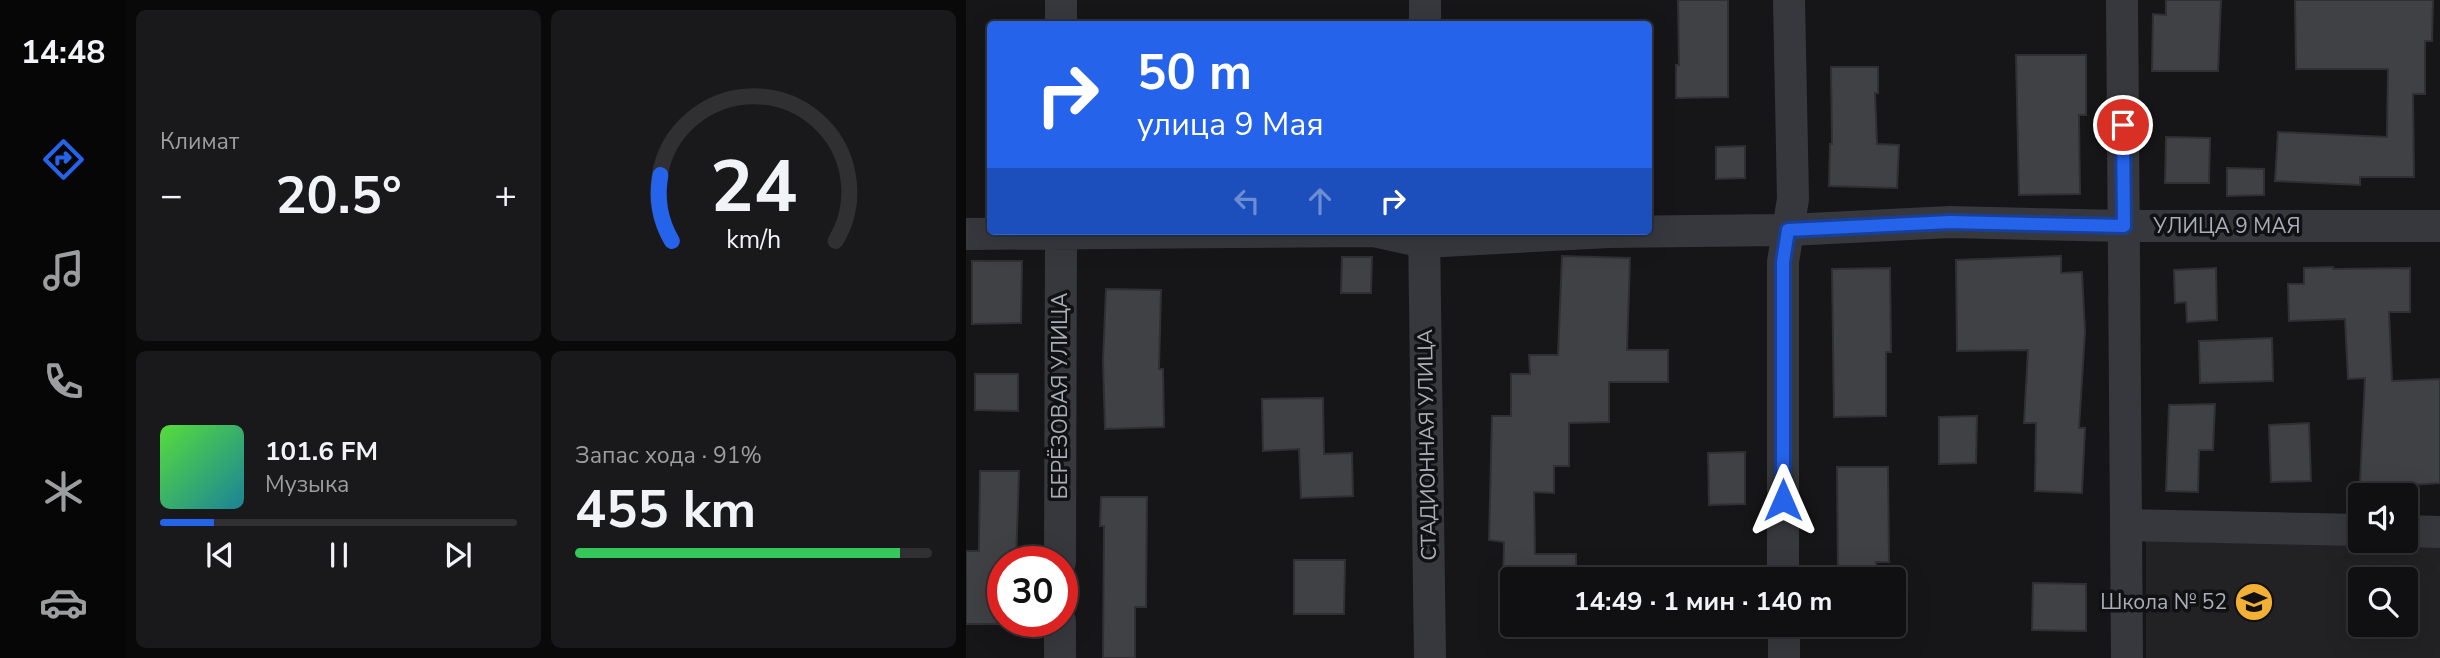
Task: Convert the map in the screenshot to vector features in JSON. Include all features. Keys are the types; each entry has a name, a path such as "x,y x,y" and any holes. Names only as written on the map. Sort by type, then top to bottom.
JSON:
{"street":[{"path":"1061,0 1061,21"},
{"path":"1424,0 1424,21"},
{"path":"1783,567 1783,262 1793,199 1789,0"},
{"path":"2122,0 2127,658"},
{"name":"УЛИЦА 9 МАЯ","path":"1652,232 1788,230 1950,222 2124,226 2440,226"},
{"name":"УЛИЦА 9 МАЯ","path":"966,234 987,234"},
{"name":"БЕРЁЗОВАЯ УЛИЦА","path":"1060,546 1061,235"},
{"name":"УЛИЦА 9 МАЯ","path":"1424,237 1498,235"},
{"name":"СТАДИОННАЯ УЛИЦА","path":"1424,237 1430,658"},
{"path":"2126,525 2348,530"},
{"path":"2418,531 2440,532"},
{"path":"1060,637 1060,658"},
{"path":"1784,637 1784,658"}],"shaded area":[{"name":"Школа № 52","path":"2146,540 2348,543 2348,553 2418,553 2418,545 2440,545 2440,658 2146,658"}],"building":[{"path":"1678,0 1728,0 1728,97 1676,98 1676,65 1679,65"},
{"path":"2166,0 2221,0 2218,71 2152,71 2153,14 2166,15"},
{"path":"2295,0 2433,0 2432,41 2425,41 2425,94 2413,94 2414,177 2360,177 2360,185 2275,181 2278,132 2387,137 2388,69 2296,69"},
{"path":"2016,55 2086,55 2086,115 2079,115 2080,194 2019,195"},
{"path":"1831,67 1878,67 1878,93 1875,93 1877,144 1899,145 1897,188 1829,186 1832,144"},
{"path":"2166,137 2210,138 2209,183 2165,183"},
{"path":"1745,146 1745,178 1716,179 1716,147"},
{"path":"2227,168 2264,169 2264,195 2227,196"},
{"path":"1562,256 1630,258 1627,350 1668,350 1668,382 1609,382 1609,422 1569,423 1569,466 1554,466 1554,493 1534,492 1535,554 1576,554 1576,567 1503,567 1504,542 1489,540 1492,416 1511,416 1511,374 1530,374 1529,355 1558,355"},
{"path":"2061,256 2061,273 2082,272 2085,332 2079,428 2085,428 2082,493 2035,491 2036,423 2024,423 2028,350 1957,351 1956,260"},
{"path":"1342,257 1372,257 1371,293 1341,293"},
{"path":"972,261 1022,261 1021,323 972,324"},
{"path":"1890,268 1891,352 1886,352 1886,416 1834,417 1832,269"},
{"path":"2216,268 2217,320 2187,322 2186,302 2175,303 2174,270"},
{"path":"2304,268 2410,268 2410,312 2389,312 2392,381 2440,379 2440,483 2360,483 2365,378 2348,379 2345,319 2289,321 2288,284 2304,284"},
{"path":"1106,289 1161,290 1159,369 1163,369 1164,427 1105,429 1103,360"},
{"path":"2272,338 2273,381 2200,383 2199,341"},
{"path":"975,374 1018,374 1018,411 975,410"},
{"path":"1323,398 1324,454 1352,453 1353,496 1301,498 1299,449 1263,451 1262,399"},
{"path":"2215,404 2213,450 2199,450 2198,492 2166,491 2169,405"},
{"path":"1977,416 1976,463 1939,464 1939,417"},
{"path":"2309,423 2311,481 2271,482 2269,425"},
{"path":"1745,452 1745,504 1709,505 1708,453"},
{"path":"1837,467 1888,467 1889,562 1876,562 1876,567 1838,567"},
{"path":"980,471 1019,471 1017,546 987,546 987,624 966,624 966,551 979,551"},
{"path":"1101,497 1147,497 1146,607 1135,607 1135,658 1103,658 1104,526 1100,526"},
{"path":"1294,560 1345,560 1344,614 1294,614"},
{"path":"2033,583 2086,584 2086,631 2032,630"}],"place":[{"name":"Школа № 52","path":"2254,602"}],"route":[{"path":"1783,500 1783,262 1788,230 1950,222 2124,226 2123,125"}]}
